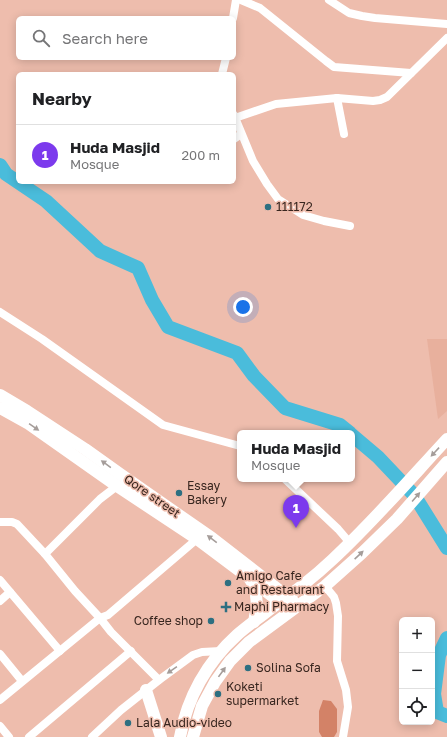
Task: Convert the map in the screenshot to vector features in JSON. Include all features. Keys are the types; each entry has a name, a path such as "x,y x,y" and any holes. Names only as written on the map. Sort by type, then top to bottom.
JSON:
{"main road":[{"name":"Qore street","path":"1,400 29,424 117,486 197,539 249,578 294,608"},
{"name":"Qore street","path":"1,400 27,411 85,449 212,538 265,580 283,600"},
{"path":"180,737 190,700 206,672 221,651 237,635 321,571 384,508 447,439"},
{"path":"193,737 202,706 215,682 230,661 250,642 325,586 362,553 397,519 447,462"},
{"path":"249,578 256,586 257,605 254,622"},
{"path":"265,580 286,589 302,585"},
{"path":"146,690 160,737"}],"street":[{"path":"233,16 236,0"},
{"path":"241,0 260,8 334,67 411,73"},
{"path":"329,0 349,13 362,16 447,24"},
{"path":"236,117 276,104 337,98 373,101 380,100 387,97 447,38"},
{"path":"222,72 226,60"},
{"path":"337,98 344,134"},
{"path":"237,136 278,199 303,215 350,226"},
{"path":"0,312 42,339 163,425 237,445"},
{"path":"288,482 338,529 350,543"},
{"path":"45,554 100,499 117,486"},
{"path":"2,523 12,522 17,524 45,554 111,632 159,680"},
{"path":"0,700 100,618 108,615 197,539"},
{"path":"0,580 60,651"},
{"path":"325,586 334,597 338,616 337,661 346,690 348,707 343,737"},
{"path":"0,601 10,592"},
{"path":"29,737 131,651"},
{"path":"92,737 121,710 193,655 202,652 221,651"},
{"path":"0,654 22,682"},
{"path":"0,726 9,737"}],"shaded area":[{"path":"427,339 447,339 447,411 438,419"},
{"path":"323,700 331,701 337,709 337,732 334,737 322,737 319,732 319,711"}],"waterway":[{"path":"0,165 6,174 16,181"},
{"path":"21,184 46,201 100,251 138,268 152,300 168,327 237,353 254,376 285,408 340,425 346,430"},
{"path":"355,438 378,457 414,495 447,548"},
{"path":"447,638 439,655 434,694 437,712 447,716"}],"place":[{"name":"111172","path":"268,207"},
{"name":"Essay Bakery","path":"179,493"},
{"name":"Huda Masjid","path":"296,528"},
{"name":"Amigo Cafe and Restaurant","path":"228,583"},
{"name":"Maphi Pharmacy","path":"226,607"},
{"name":"Coffee shop","path":"211,621"},
{"name":"Solina Sofa","path":"248,668"},
{"name":"Koketi supermarket","path":"218,694"},
{"name":"Lala Audio-video","path":"128,723"}]}
